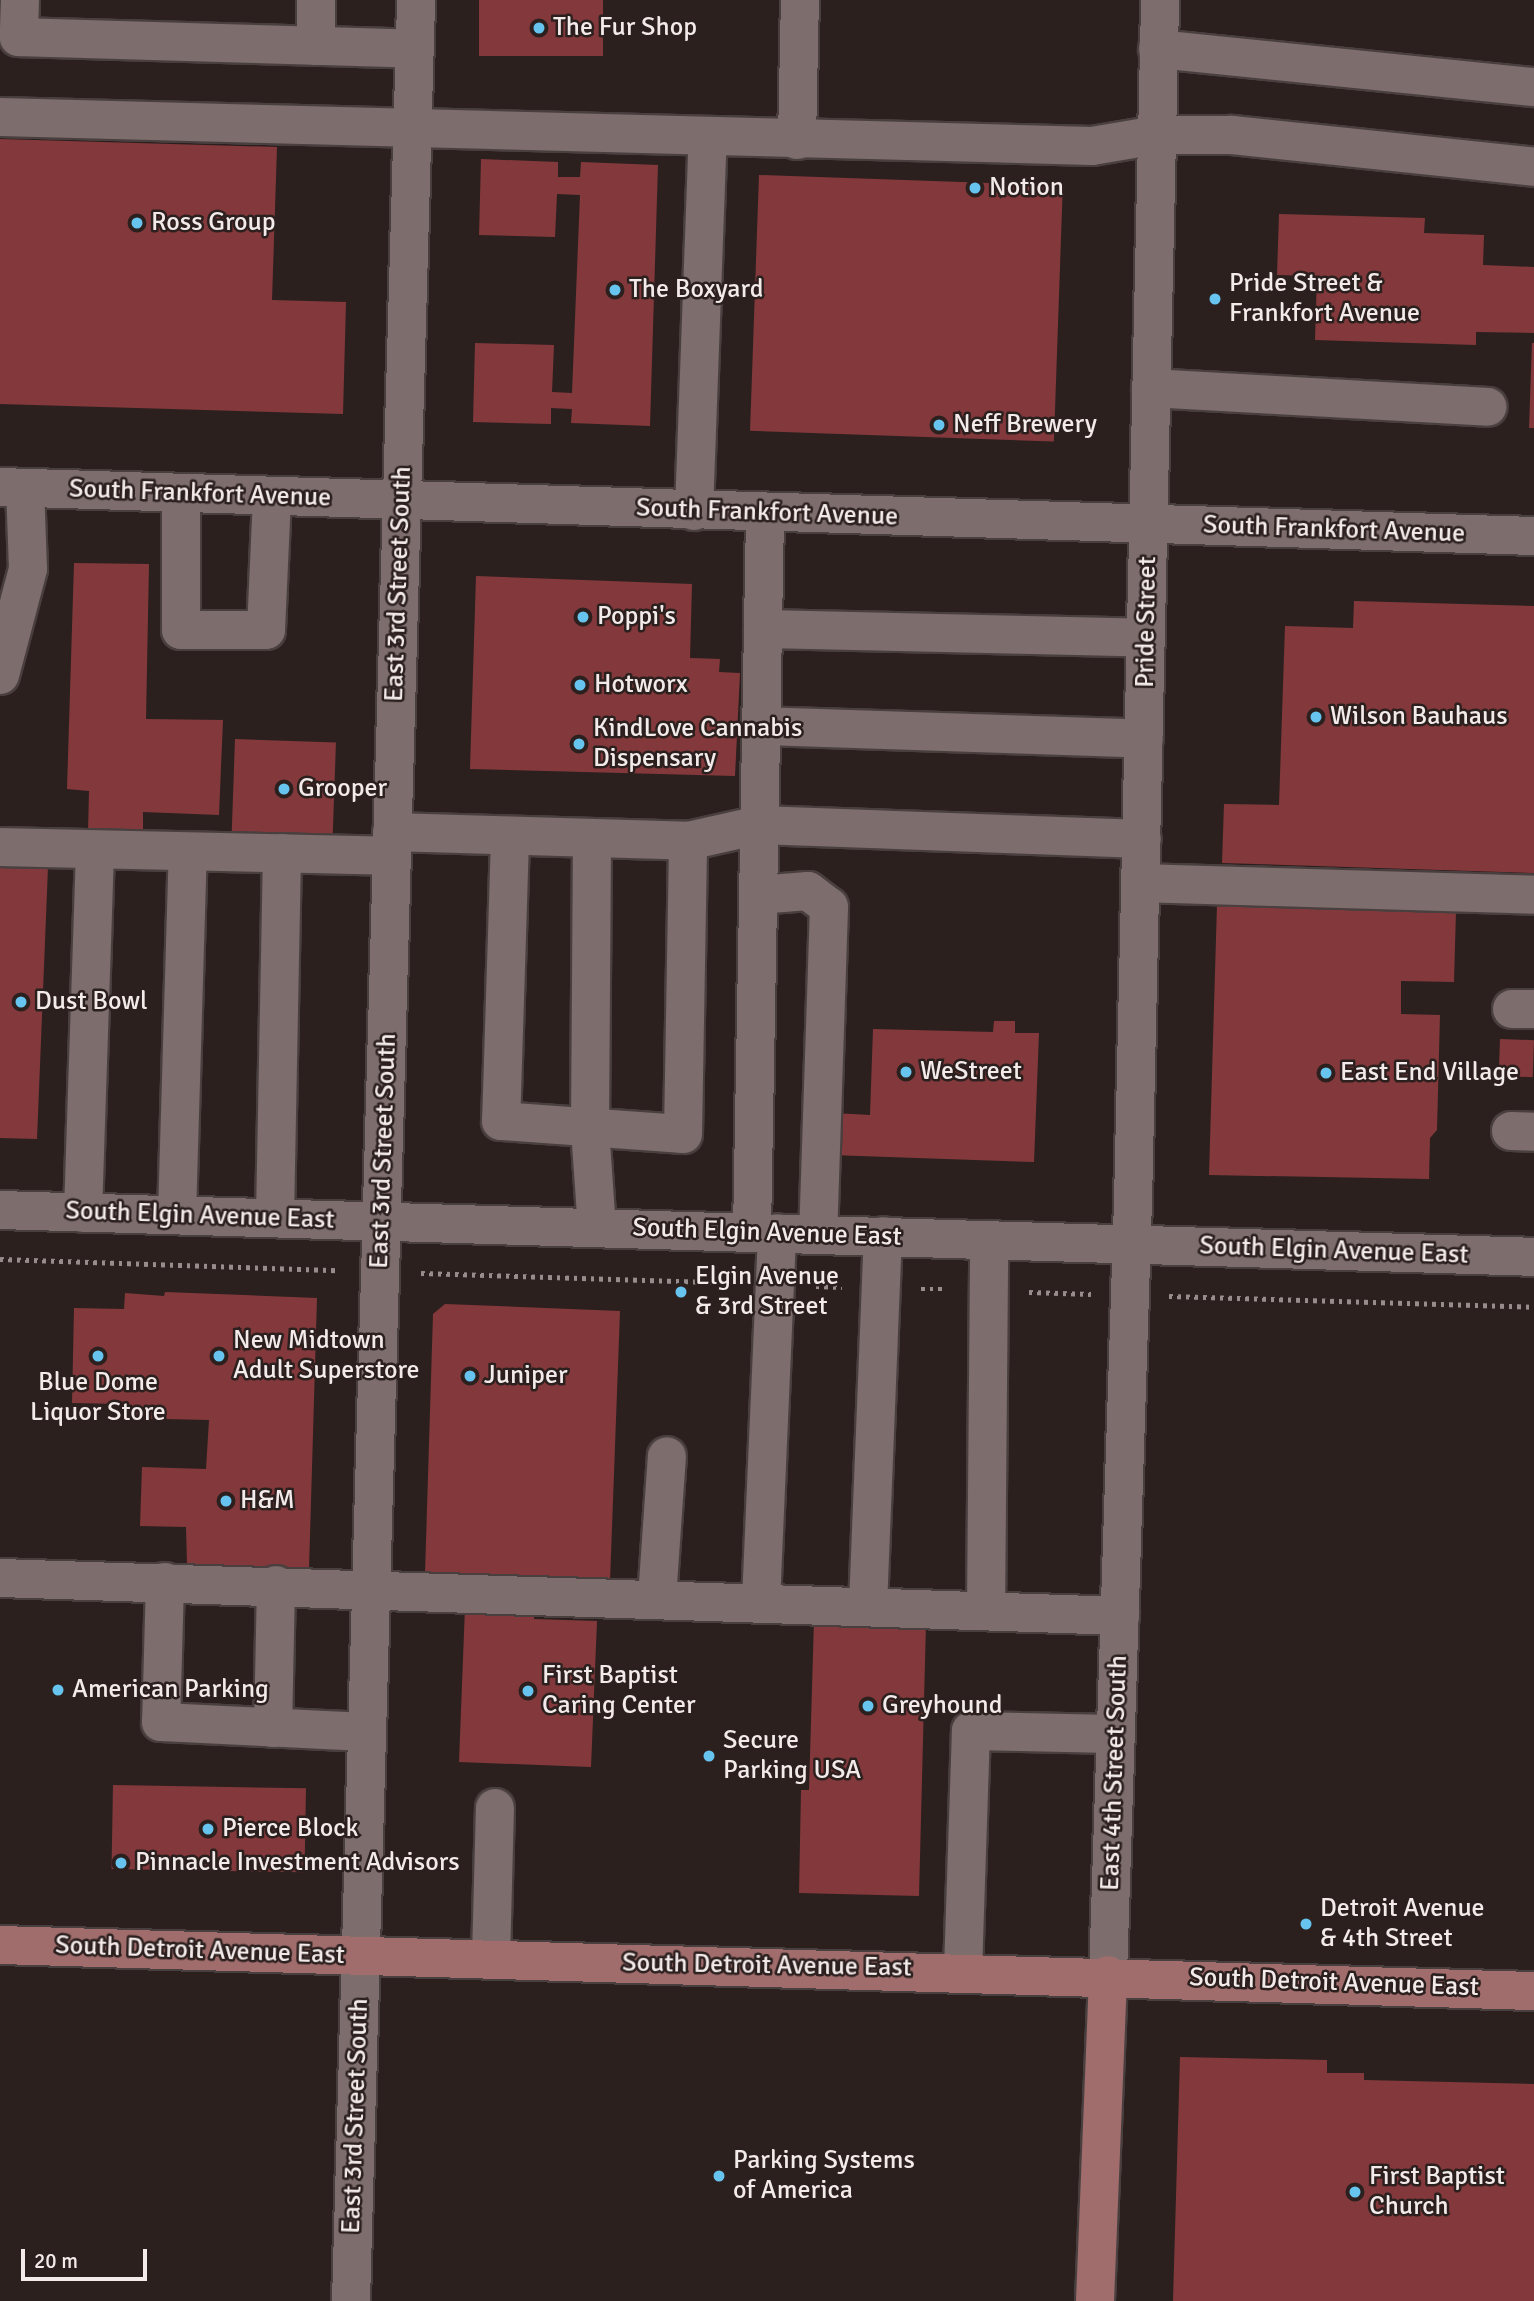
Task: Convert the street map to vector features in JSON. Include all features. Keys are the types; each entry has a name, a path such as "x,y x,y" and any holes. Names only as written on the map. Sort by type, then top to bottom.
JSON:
{"main road":[{"name":"South Detroit Avenue East","path":"0,1945 1108,1975 1534,1991"},
{"name":"East 4th Street South","path":"1095,2301 1108,1975"}],"street":[{"path":"20,0 19,37 414,50"},
{"path":"316,0 316,47"},
{"name":"East 3rd Street South","path":"351,2301 416,0"},
{"path":"797,140 800,0"},
{"name":"Pride Street","path":"1131,1244 1160,0"},
{"path":"1158,49 1534,88"},
{"path":"0,117 708,138 1093,146 1157,135 1232,135 1534,167"},
{"path":"694,511 708,138"},
{"path":"1151,388 1487,407"},
{"path":"0,675 28,569 12,487"},
{"name":"South Frankfort Avenue","path":"12,487 402,502 1534,536"},
{"path":"181,493 181,630 266,630 272,497"},
{"path":"761,1602 764,1232 758,895 765,513"},
{"path":"762,628 1146,638"},
{"path":"761,726 1144,739"},
{"path":"0,848 282,853 392,844 510,839 688,841 759,825 1142,839"},
{"path":"510,839 501,1121 683,1134 688,841"},
{"path":"592,841 590,1129 597,1228"},
{"path":"83,1213 95,850"},
{"path":"177,1215 188,852"},
{"path":"275,1218 282,853"},
{"path":"1141,883 1534,895"},
{"path":"758,895 808,891 830,907 818,1234"},
{"name":"South Elgin Avenue East","path":"0,1210 1534,1257"},
{"path":"868,1606 883,1236"},
{"path":"986,1611 989,1240"},
{"name":"East 4th Street South","path":"1108,1975 1131,1244"},
{"path":"657,1598 667,1456"},
{"path":"0,1578 371,1587 1120,1616"},
{"path":"165,1582 161,1721 367,1732"},
{"path":"273,1728 276,1585"},
{"path":"963,1971 971,1731 1116,1734"},
{"path":"491,1959 495,1808"}],"path":[{"path":"0,1259 380,1272"},
{"name":"South Elgin Avenue East","path":"1130,1295 1534,1307"}],"building":[{"name":"The Fur Shop","path":"479,0 603,0 603,56 479,56"},
{"name":"Ross Group","path":"0,139 277,147 272,300 346,302 343,414 0,404"},
{"name":"The Boxyard","path":"481,159 558,162 558,177 580,177 581,162 658,165 650,426 571,423 572,409 551,408 551,424 473,422 475,343 554,345 552,392 572,393 580,195 557,194 555,237 479,235"},
{"path":"759,175 1063,186 1054,441 750,431"},
{"path":"1279,214 1425,218 1424,233 1484,235 1483,265 1534,267 1534,333 1476,332 1476,345 1315,340 1317,276 1277,275"},
{"path":"1532,343 1534,428 1529,428"},
{"path":"74,563 149,564 146,719 223,720 219,815 143,812 143,834 88,833 89,791 67,789"},
{"path":"476,576 692,584 690,658 720,659 719,672 740,673 735,776 470,769"},
{"path":"1354,601 1534,606 1534,873 1222,863 1224,804 1279,805 1285,626 1353,628"},
{"name":"Grooper","path":"235,739 336,743 333,840 232,837"},
{"name":"Dust Bowl","path":"0,866 48,867 37,1139 0,1138"},
{"name":"East End Village","path":"1217,905 1456,911 1454,982 1401,981 1401,1014 1440,1015 1437,1130 1430,1138 1429,1179 1209,1175"},
{"path":"994,1021 1015,1021 1015,1033 1039,1033 1034,1162 831,1155 833,1113 870,1115 873,1029 993,1032"},
{"path":"1500,1039 1534,1040 1533,1077 1499,1076"},
{"path":"165,1292 317,1298 309,1569 187,1564 186,1527 140,1526 142,1467 206,1469 209,1420 123,1418 122,1404 72,1403 74,1308 124,1309 125,1293 164,1296"},
{"path":"445,1304 620,1311 610,1581 425,1574 433,1314"},
{"name":"First Baptist Caring Center","path":"465,1607 534,1610 534,1619 597,1621 591,1767 459,1762"},
{"name":"Greyhound","path":"814,1620 926,1623 919,1896 799,1893 801,1790 809,1790"},
{"name":"Pierce Block","path":"113,1785 306,1788 305,1872 112,1869"},
{"name":"First Baptist Church","path":"1180,2057 1327,2060 1327,2073 1364,2073 1364,2080 1534,2084 1534,2301 1173,2301"}],"place":[{"name":"The Fur Shop","path":"539,28"},
{"name":"Notion","path":"975,188"},
{"name":"Ross Group","path":"137,223"},
{"name":"The Boxyard","path":"615,290"},
{"name":"Pride Street & Frankfort Avenue","path":"1215,299"},
{"name":"Neff Brewery","path":"939,425"},
{"name":"Poppi's","path":"583,617"},
{"name":"Hotworx","path":"580,685"},
{"name":"Wilson Bauhaus","path":"1316,717"},
{"name":"KindLove Cannabis Dispensary","path":"579,744"},
{"name":"Grooper","path":"284,789"},
{"name":"Dust Bowl","path":"21,1002"},
{"name":"WeStreet","path":"906,1072"},
{"name":"East End Village","path":"1326,1073"},
{"name":"Elgin Avenue & 3rd Street","path":"681,1292"},
{"name":"Blue Dome Liquor Store","path":"98,1356"},
{"name":"New Midtown Adult Superstore","path":"219,1356"},
{"name":"Juniper","path":"470,1376"},
{"name":"H&M","path":"226,1501"},
{"name":"American Parking","path":"58,1690"},
{"name":"First Baptist Caring Center","path":"528,1691"},
{"name":"Greyhound","path":"868,1706"},
{"name":"Secure Parking USA","path":"709,1756"},
{"name":"Pierce Block","path":"208,1829"},
{"name":"Pinnacle Investment Advisors","path":"121,1863"},
{"name":"Detroit Avenue & 4th Street","path":"1306,1924"},
{"name":"Parking Systems of America","path":"719,2176"},
{"name":"First Baptist Church","path":"1355,2192"}]}
